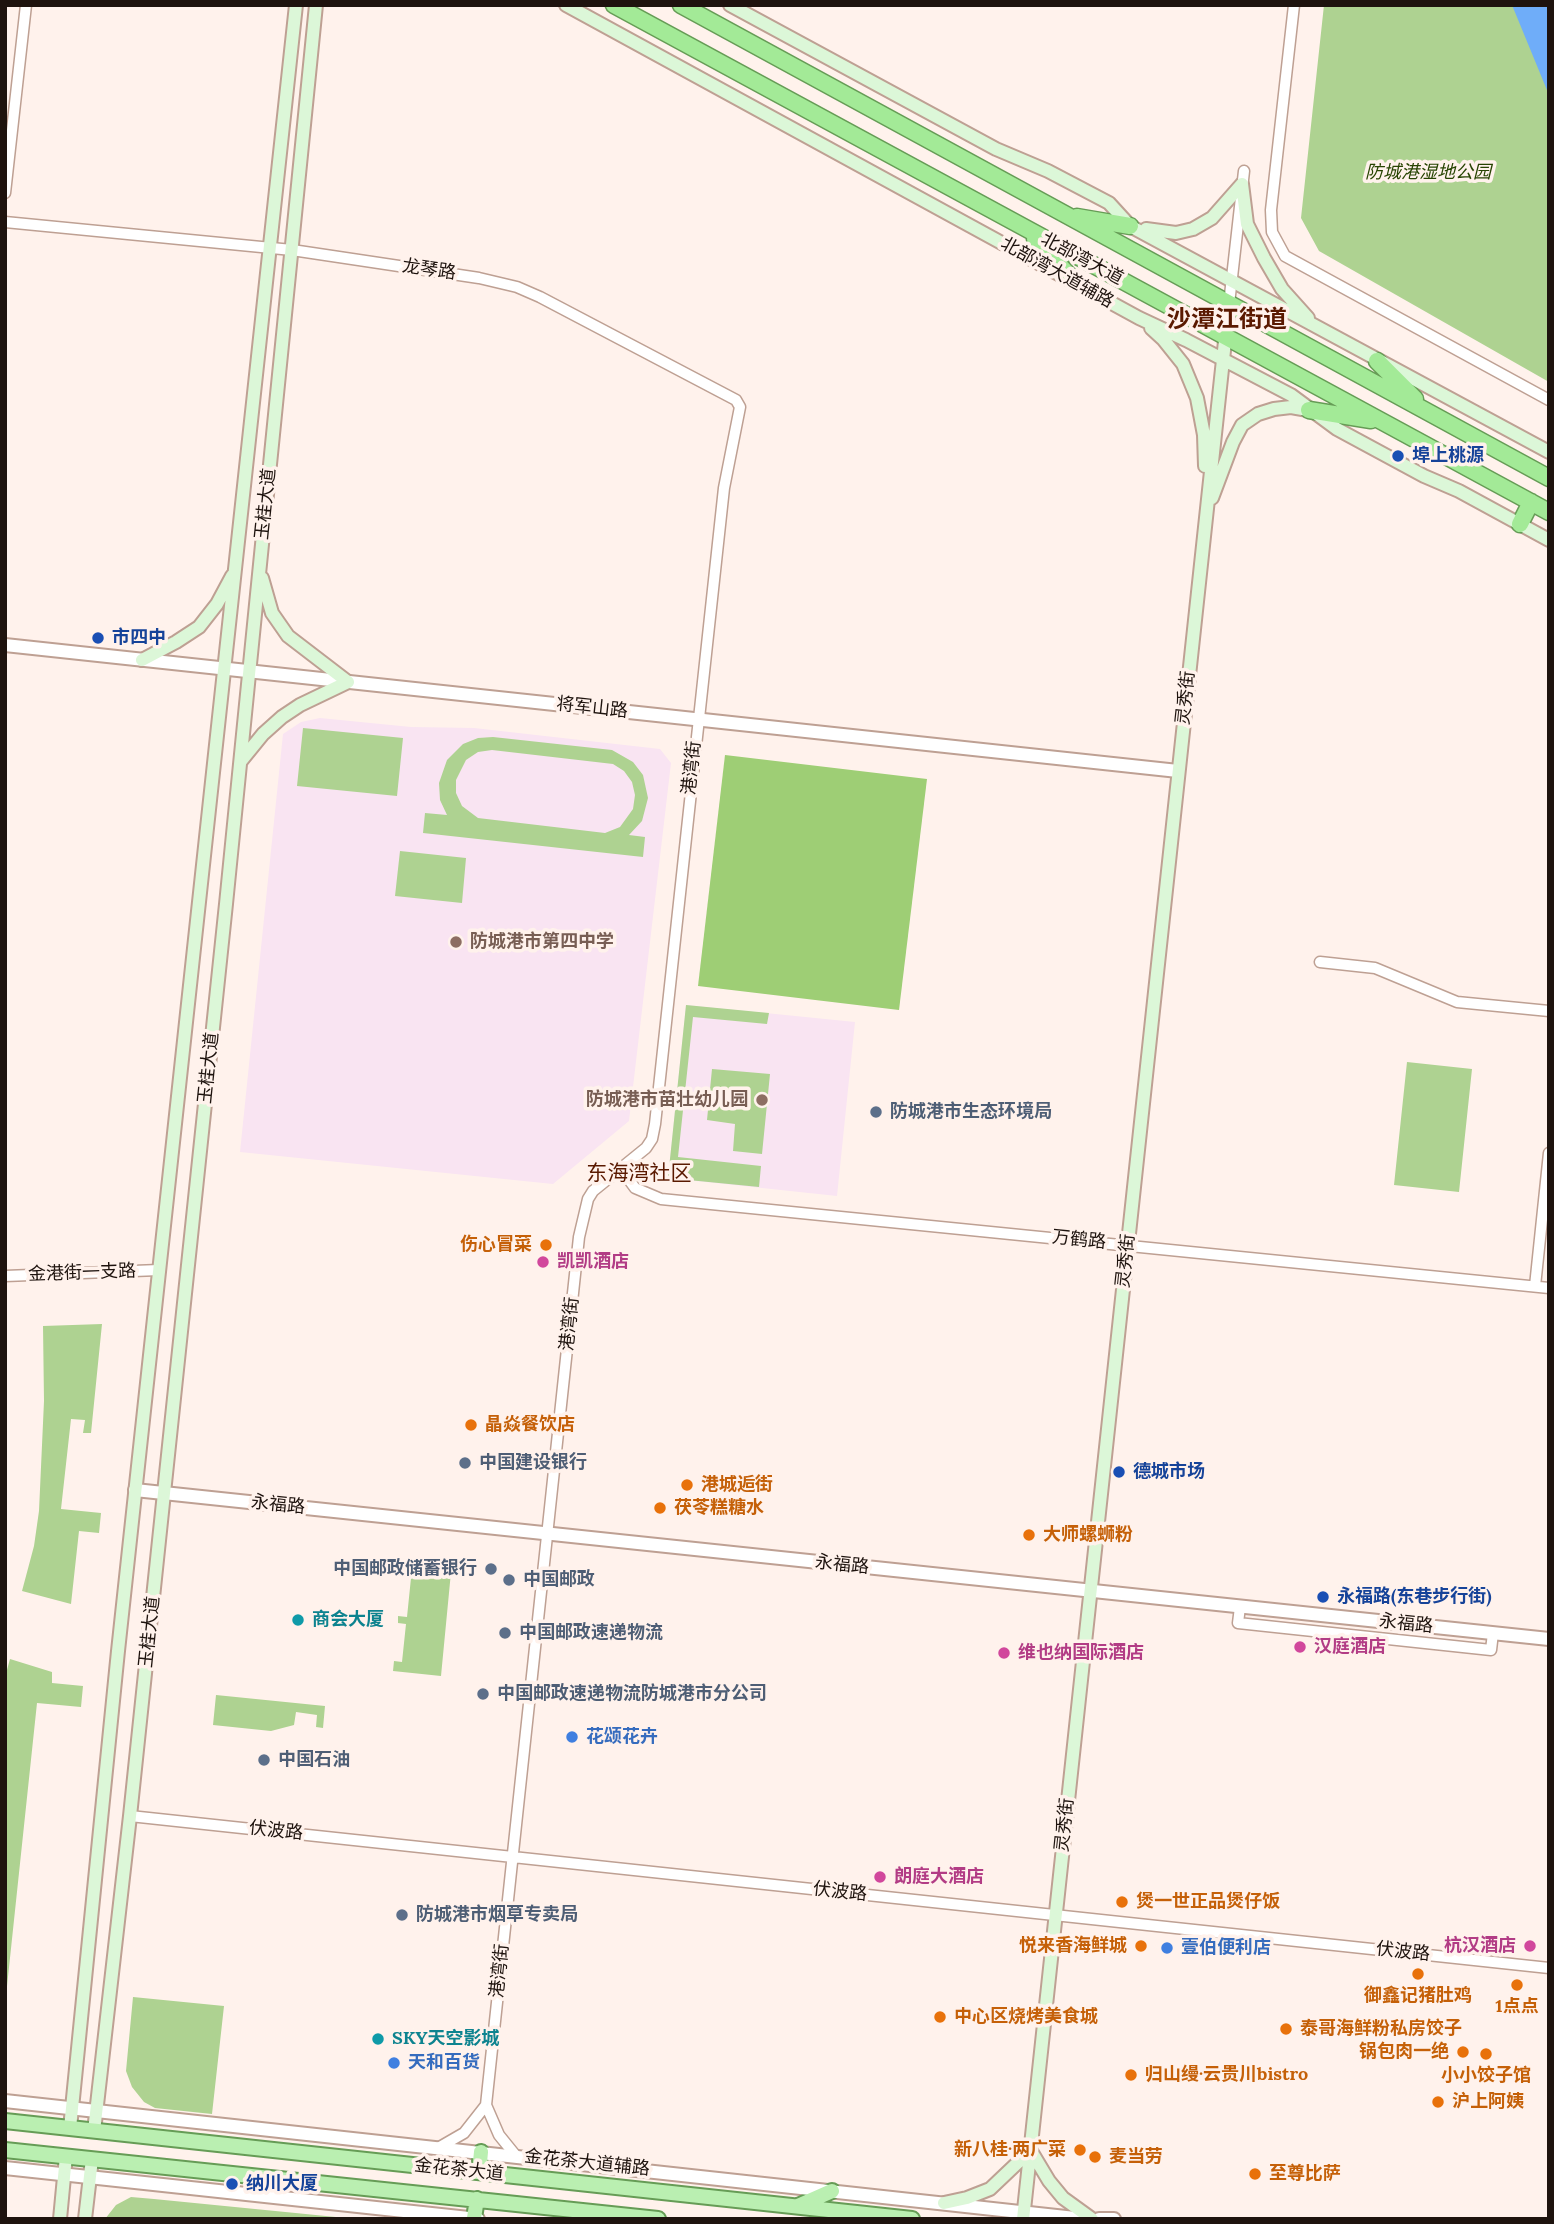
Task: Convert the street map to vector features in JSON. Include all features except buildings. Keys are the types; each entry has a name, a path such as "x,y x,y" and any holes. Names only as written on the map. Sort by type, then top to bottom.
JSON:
{"highway":[{"name":"北部湾大道","path":"614,5 1549,512"},
{"name":"北部湾大道","path":"681,5 1549,478"},
{"path":"1065,214 1130,226"},
{"path":"1024,227 1075,282"},
{"path":"1377,361 1430,413"},
{"path":"1309,410 1384,423"},
{"path":"1520,524 1531,502"}],"main road":[{"name":"玉桂大道","path":"70,2128 135,1490 296,5"},
{"name":"玉桂大道","path":"94,2131 130,1816 250,671 316,5"},
{"name":"北部湾大道辅路","path":"566,5 1139,318 1291,396 1336,429 1549,540"},
{"path":"730,5 996,149 1048,171 1109,203 1130,226 1549,452"},
{"path":"1130,226 1176,233 1193,229 1212,218 1242,184"},
{"path":"1242,184 1247,224 1275,278 1301,312 1327,333"},
{"name":"灵秀街","path":"1024,2216 1229,304"},
{"path":"1139,318 1163,339 1183,364 1197,398 1204,435 1206,515"},
{"path":"1206,515 1242,425 1258,414 1273,409 1291,407 1309,410"},
{"path":"142,660 199,627 217,604 235,570"},
{"path":"240,762 263,733 282,717 300,705 348,682 288,636 272,613 260,571"},
{"name":"金花茶大道","path":"5,2121 912,2219"},
{"name":"金花茶大道","path":"5,2150 658,2219"},
{"path":"944,2203 990,2189 1030,2151 1063,2198 1091,2219"},
{"path":"479,2172 481,2152"},
{"path":"60,2219 66,2156"},
{"path":"86,2219 92,2159"},
{"path":"797,2207 832,2190"},
{"path":"476,2219 477,2199"}],"street":[{"path":"5,193 26,5"},
{"path":"1294,5 1271,210 1272,232 1285,256 1549,400"},
{"path":"1229,304 1244,171"},
{"name":"龙琴路","path":"5,222 270,247 479,278 517,287 736,400 740,407 724,488"},
{"name":"港湾街","path":"486,2105 583,1218 593,1191 646,1148 652,1139 655,1124 724,488"},
{"name":"将军山路","path":"5,645 1178,771"},
{"path":"1320,962 1375,968 1457,1002 1549,1011"},
{"path":"1535,1286 1549,1153"},
{"name":"万鹤路","path":"621,1169 635,1188 661,1199 1549,1288"},
{"name":"金港街一支路","path":"5,1276 159,1270"},
{"name":"永福路","path":"135,1490 1549,1639"},
{"name":"伏波路","path":"130,1816 1549,1968"},
{"name":"金花茶大道辅路","path":"5,2101 832,2190 944,2203 1024,2216 1084,2219"},
{"path":"438,2148 464,2133 486,2105 499,2135 516,2156"},
{"path":"5,2168 476,2219"},
{"path":"1099,2219 1114,2219"}],"shaded area":[{"name":"防城港市第四中学","path":"320,718 411,727 474,728 660,749 671,763 629,1121 553,1184 240,1152 283,734 301,722"},
{"name":"防城港市苗壮幼儿园","path":"686,1005 855,1022 837,1196 668,1178"}],"green space":[{"name":"防城港湿地公园","path":"1324,5 1549,5 1549,382 1319,251 1301,218"},
{"path":"303,728 403,738 397,796 297,786"},
{"path":"493,737 612,750 633,762 643,775 648,798 642,821 629,835 645,837 643,857 423,833 425,813 447,815 440,800 439,783 447,760 463,744 478,738","holes":["492,750 613,764 624,771 632,782 635,795 633,809 620,827 605,833 478,818 462,806 456,793 456,780 466,760 478,752"]},
{"path":"725,755 927,779 899,1010 698,986"},
{"path":"400,851 466,858 462,903 395,896"},
{"path":"686,1005 769,1013 767,1024 693,1017 678,1157 761,1166 759,1187 668,1178"},
{"path":"1407,1062 1472,1069 1459,1192 1394,1185"},
{"path":"712,1069 770,1074 762,1154 733,1151 735,1124 707,1120"},
{"path":"102,1324 91,1433 83,1433 85,1420 71,1419 61,1509 101,1513 99,1533 79,1531 71,1604 22,1591 34,1546 39,1511 44,1401 43,1326"},
{"path":"403,1568 451,1572 441,1676 393,1671 394,1661 402,1662 406,1624 398,1623 398,1616 407,1617 411,1578 402,1577"},
{"path":"10,1659 52,1672 52,1683 83,1686 81,1707 37,1703 5,2005 5,1677"},
{"path":"216,1695 325,1706 323,1728 316,1727 317,1715 296,1712 294,1725 271,1731 213,1725"},
{"path":"133,1997 224,2006 212,2114 155,2108 144,2102 132,2087 126,2071"},
{"path":"131,2197 356,2219 105,2219 116,2205"}],"water":[{"path":"1512,5 1549,5 1549,95"}],"place":[{"name":"埠上桃源","path":"1398,456"},
{"name":"市四中","path":"98,638"},
{"name":"防城港市第四中学","path":"456,942"},
{"name":"防城港市苗壮幼儿园","path":"762,1100"},
{"name":"防城港市生态环境局","path":"876,1112"},
{"name":"伤心冒菜","path":"546,1245"},
{"name":"凯凯酒店","path":"543,1262"},
{"name":"晶焱餐饮店","path":"471,1425"},
{"name":"中国建设银行","path":"465,1463"},
{"name":"德城市场","path":"1119,1472"},
{"name":"港城逅街","path":"687,1485"},
{"name":"茯苓糕糖水","path":"660,1508"},
{"name":"大师螺蛳粉","path":"1029,1535"},
{"name":"中国邮政储蓄银行","path":"491,1569"},
{"name":"中国邮政","path":"509,1580"},
{"name":"永福路(东巷步行街)","path":"1323,1597"},
{"name":"商会大厦","path":"298,1620"},
{"name":"中国邮政速递物流","path":"505,1633"},
{"name":"汉庭酒店","path":"1300,1647"},
{"name":"维也纳国际酒店","path":"1004,1653"},
{"name":"中国邮政速递物流防城港市分公司","path":"483,1694"},
{"name":"花颂花卉","path":"572,1737"},
{"name":"中国石油","path":"264,1760"},
{"name":"朗庭大酒店","path":"880,1877"},
{"name":"煲一世正品煲仔饭","path":"1122,1902"},
{"name":"防城港市烟草专卖局","path":"402,1915"},
{"name":"悦来香海鲜城","path":"1141,1946"},
{"name":"杭汉酒店","path":"1530,1946"},
{"name":"壹伯便利店","path":"1167,1948"},
{"name":"御鑫记猪肚鸡","path":"1418,1974"},
{"name":"1点点","path":"1517,1985"},
{"name":"中心区烧烤美食城","path":"940,2017"},
{"name":"泰哥海鲜粉私房饺子","path":"1286,2029"},
{"name":"SKY天空影城","path":"378,2039"},
{"name":"锅包肉一绝","path":"1463,2052"},
{"name":"小小饺子馆","path":"1486,2054"},
{"name":"天和百货","path":"394,2063"},
{"name":"归山缦·云贵川bistro","path":"1131,2075"},
{"name":"沪上阿姨","path":"1438,2102"},
{"name":"新八桂·两广菜","path":"1080,2150"},
{"name":"麦当劳","path":"1095,2157"},
{"name":"至尊比萨","path":"1255,2174"},
{"name":"纳川大厦","path":"232,2184"}],"district":[{"name":"沙潭江街道","path":"1227,320"},
{"name":"东海湾社区","path":"639,1174"}]}
